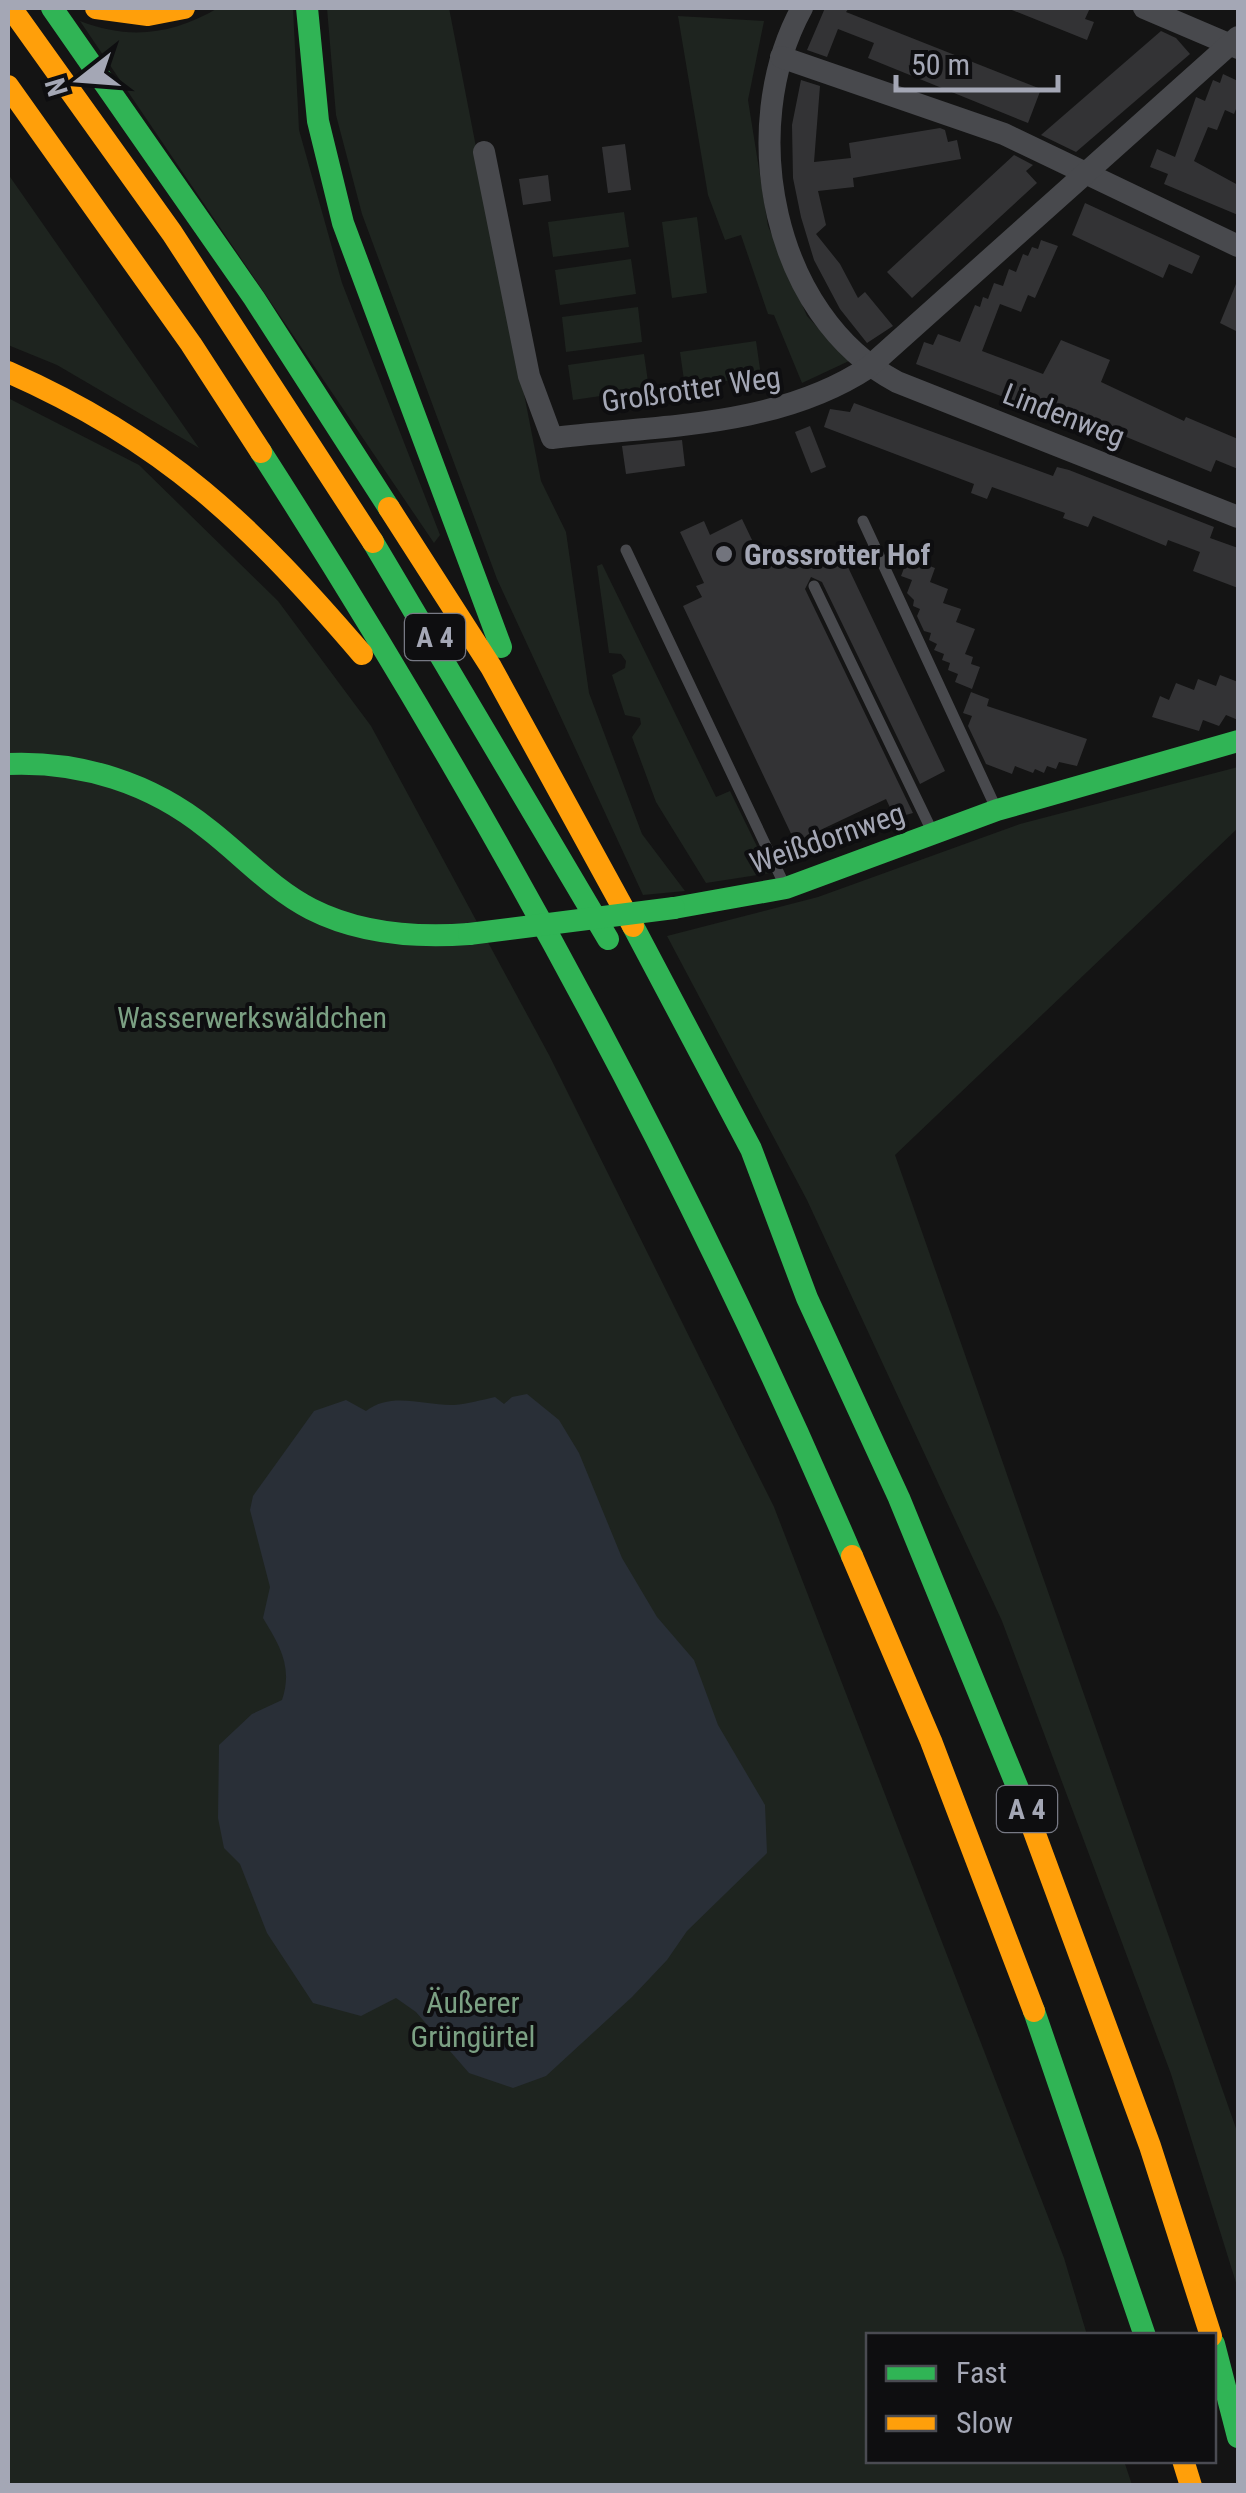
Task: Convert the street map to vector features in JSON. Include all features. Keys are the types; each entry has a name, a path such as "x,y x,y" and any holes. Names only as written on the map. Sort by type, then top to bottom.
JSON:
{"main road":[{"name":"A 4","path":"11,8 162,216 371,532 467,689 616,952"},
{"path":"52,8 254,298 383,494 552,772 751,1149 807,1298"},
{"path":"96,8 148,15 184,8"},
{"path":"307,8 318,121 343,223 552,772"},
{"name":"A 4","path":"8,86 284,490 448,756 630,1090 776,1385 847,1544 1012,1948 1144,2333"},
{"path":"8,98 50,143"},
{"path":"8,372 121,424 229,506 281,560 448,756"},
{"name":"Weißdornweg","path":"8,764 72,766 139,788 193,816 291,897 338,920 396,935 469,934 674,908 786,888 996,810 1238,741"},
{"name":"A 4","path":"736,1178 807,1298 906,1515 1040,1842 1150,2146 1210,2333"},
{"path":"1216,2352 1238,2438"}],"street":[{"path":"802,8 782,57 771,101 770,145 783,231 820,314 843,345 869,367"},
{"path":"1144,8 1236,42"},
{"name":"Großrotter Weg","path":"484,152 529,376 552,438 776,411 832,391 869,367 1236,42"},
{"path":"782,57 1004,134 1238,246"},
{"name":"Lindenweg","path":"869,367 1238,516"}],"lane":[{"path":"863,521 996,810"},
{"path":"626,550 786,888"},
{"path":"814,586 933,832"}],"green space":[{"path":"218,8 293,8 299,130 342,283 440,535 434,543 80,21 116,31 150,32 184,24"},
{"path":"327,8 449,8 541,481 566,532 589,693 642,834 685,891 643,895 497,579 362,214 336,115"},
{"path":"678,16 764,21 748,100 768,226 807,316 849,361 802,383 774,315 768,314 741,235 725,240 708,195"},
{"path":"8,174 199,448 57,365 8,345"},
{"path":"624,212 629,247 553,257 548,222"},
{"path":"697,217 707,293 672,298 662,222"},
{"path":"631,259 636,294 560,305 555,270"},
{"path":"638,307 642,342 566,352 562,317"},
{"path":"756,341 761,376 685,387 680,352"},
{"path":"644,354 649,389 573,400 568,365"},
{"name":"Äußerer Grüngürtel","path":"8,398 139,465 278,601 371,726 549,1055 774,1507 1064,2258 1086,2333 866,2333 866,2463 1125,2463 1132,2485 8,2485"},
{"path":"602,564 716,797 730,791 770,873 706,883 656,802 632,737 641,724 640,718 625,715 612,675 625,668 626,661 621,654 609,653 597,566"},
{"path":"1238,767 1238,828 895,1155 1238,2134 1238,2289 1171,2074 1002,1621 807,1200 667,936 818,897 1020,824"}],"shaded area":[{"path":"527,1394 559,1420 579,1453 622,1558 657,1617 694,1660 718,1725 765,1805 767,1853 687,1931 667,1960 632,1997 546,2076 513,2088 469,2073 416,2012 396,1998 361,2016 313,2003 267,1933 240,1864 224,1848 218,1818 219,1745 252,1714 282,1700 285,1667 263,1618 270,1587 250,1510 253,1496 314,1411 346,1400 366,1411 398,1401 454,1405 495,1397 504,1404 512,1397"}],"building":[{"path":"825,8 849,8 846,12 1041,89 1028,123 868,58 874,43 838,29 827,57 807,50"},
{"path":"1007,8 1090,8 1085,19 1094,22 1087,40"},
{"path":"1161,31 1176,38 1190,54 1076,152 1041,135"},
{"path":"1223,74 1238,81 1238,104 1234,114 1225,110 1217,130 1208,127 1194,161 1238,185 1238,215 1164,184 1168,174 1150,167 1157,149 1175,157 1196,97 1205,101 1213,80 1220,83"},
{"path":"801,80 820,86 814,162 851,158 849,143 940,128 945,130 948,142 957,140 961,159 853,178 854,187 818,191 826,225 816,234 840,264 858,298 865,292 893,326 867,343 840,309 814,260 801,217 793,178 792,125"},
{"path":"625,144 631,190 608,193 602,147"},
{"path":"1014,155 1033,165 1026,171 1037,183 912,298 887,272"},
{"path":"548,175 551,201 523,205 519,179"},
{"path":"1085,203 1200,256 1192,274 1169,264 1163,278 1072,235"},
{"path":"1041,240 1058,246 1035,298 1028,295 1021,312 1000,304 982,351 1043,374 1061,340 1110,360 1101,382 1184,421 1186,417 1238,439 1238,469 1216,460 1211,472 1124,436 1122,442 916,364 924,342 933,345 938,334 960,342 975,305 980,307 983,297 988,299 994,283 1003,286 1009,269 1016,272 1023,254 1028,256 1032,247 1038,249"},
{"path":"1238,279 1238,332 1220,323"},
{"path":"854,403 1053,476 1057,467 1069,470 1214,527 1210,538 1238,548 1238,588 1193,571 1200,552 1168,540 1166,546 1093,516 1088,527 1063,518 1065,513 992,487 987,499 971,493 974,484 824,427 830,409 850,412"},
{"path":"810,426 826,467 811,473 795,432"},
{"path":"682,440 685,466 626,474 622,446"},
{"path":"742,519 765,567 790,555 796,566 835,548 846,563 945,771 920,784 822,582 811,577 805,589 913,813 895,818 886,799 795,842 683,606 702,597 696,586 704,583 680,532 704,521 710,535"},
{"path":"908,558 935,568 930,582 948,589 943,603 961,609 956,622 975,629 965,654 973,657 971,664 980,667 972,689 955,682 958,674 948,670 950,663 942,660 944,654 934,650 937,644 929,640 931,633 924,631 917,616 920,609 913,606 914,600 907,593 912,580 901,576"},
{"path":"1220,675 1238,682 1238,720 1226,715 1219,726 1203,720 1199,731 1152,717 1160,696 1169,700 1176,683 1194,690 1198,679 1216,686"},
{"path":"971,692 989,699 987,706 1087,739 1077,766 1059,762 1056,769 1047,766 1044,773 1035,769 1033,773 1015,766 1012,774 986,764 968,726 972,716 963,713"}],"traffic: fast":[{"path":"52,8 254,298 389,508"},
{"path":"307,8 318,121 343,223 501,647"},
{"path":"261,452 425,719 579,992 722,1271 852,1556"},
{"path":"373,542 608,939"},
{"path":"674,908 786,888 997,810 1238,741"},
{"path":"8,764 62,766 139,787 186,813 283,892 330,917 388,932 469,934"},
{"path":"469,934 674,908"},
{"path":"633,926 751,1149 807,1298 899,1498 1021,1796"},
{"path":"1034,2011 1144,2333"},
{"path":"1216,2352 1238,2437"}],"traffic: slow":[{"path":"11,8 172,233 373,542"},
{"path":"96,8 148,15 184,8"},
{"path":"8,86 191,344 261,452"},
{"path":"8,372 114,427 203,491 282,566 362,654"},
{"path":"389,508 491,667 633,926"},
{"path":"852,1556 931,1741 1034,2011"},
{"path":"1021,1796 1150,2146 1210,2333"},
{"path":"1184,2463 1191,2486"}],"place":[{"name":"Grossrotter Hof","path":"724,554"}],"park label":[{"name":"Wasserwerkswäldchen","path":"252,1017"}]}
